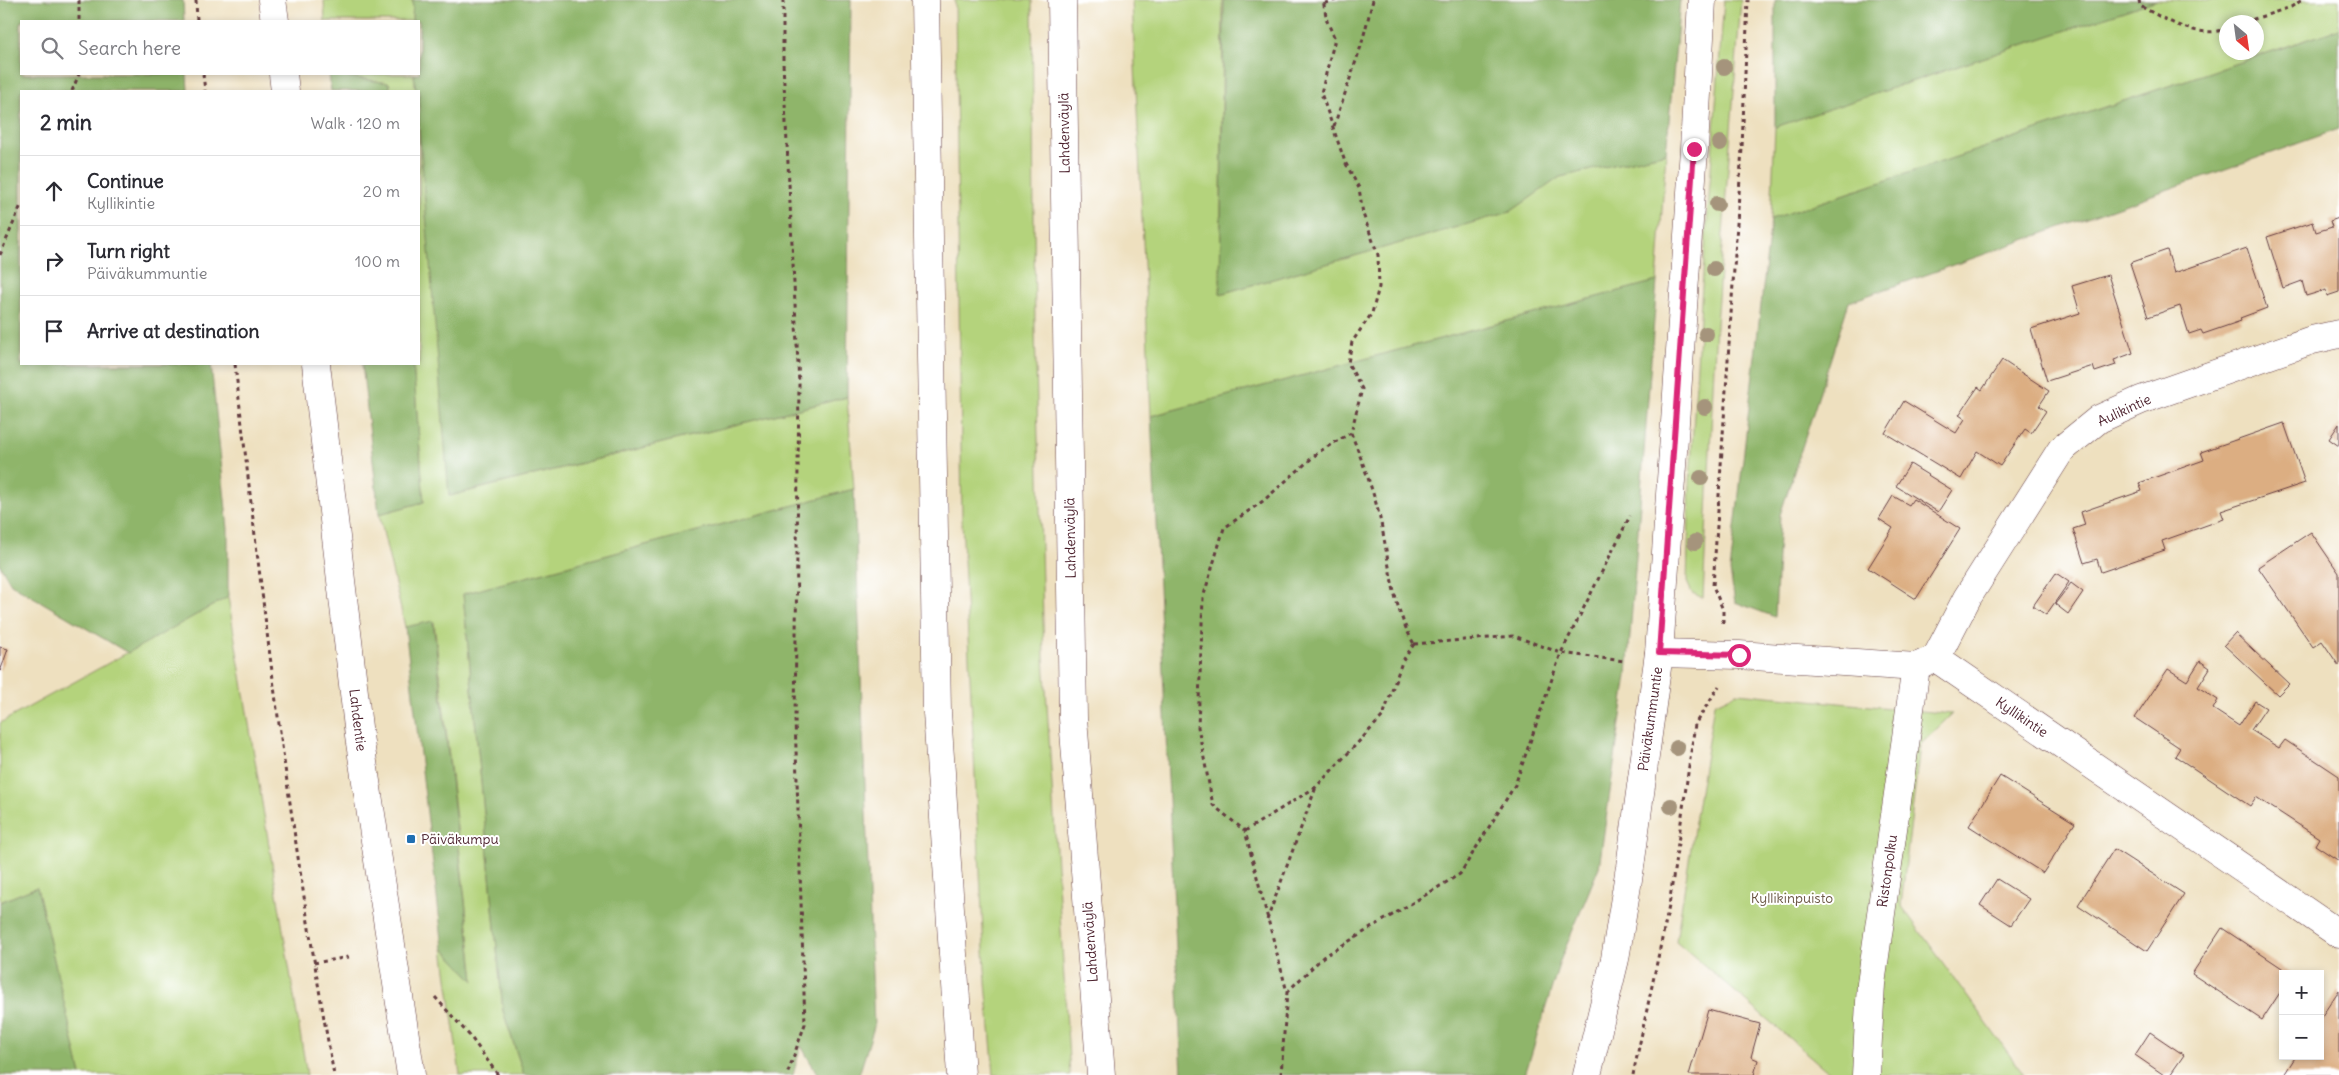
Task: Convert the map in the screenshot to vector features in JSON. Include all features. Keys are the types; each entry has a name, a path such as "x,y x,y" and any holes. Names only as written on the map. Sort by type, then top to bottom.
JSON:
{"main road":[{"path":"272,0 275,20"},
{"path":"282,20 283,0"},
{"path":"925,0 937,712 961,1075"},
{"name":"Lahdenväylä","path":"1062,0 1073,718 1101,1075"},
{"name":"Päiväkummuntie","path":"1587,1075 1615,960 1630,866 1658,659 1694,149 1702,0"},
{"path":"283,75 285,90"},
{"name":"Aulikintie","path":"1926,663 2062,450 2099,420 2150,397 2312,340 2339,334"},
{"name":"Lahdentie","path":"316,365 359,736 411,1075"},
{"path":"1658,659 1722,654 1926,663"},
{"name":"Kyllikintie","path":"1926,663 2339,934"},
{"name":"Ristonpolku","path":"1866,1075 1871,984 1926,663"}],"path":[{"path":"80,0 80,20"},
{"path":"196,0 197,20"},
{"path":"783,0 784,73 799,384 795,719 805,1024 787,1075"},
{"path":"1336,0 1324,2 1335,38 1321,93 1345,162 1359,188 1363,214 1378,255 1379,286 1372,313 1352,342 1348,363 1362,389 1351,433 1370,480 1381,525 1389,576 1404,625 1414,644"},
{"path":"1334,126 1362,46 1373,0"},
{"path":"1633,1075 1668,906 1695,724 1718,690 1722,654 1723,610 1713,586 1742,148 1748,0"},
{"path":"2138,0 2140,6 2183,29 2219,31"},
{"path":"2264,16 2291,7 2302,0"},
{"path":"72,90 80,75"},
{"path":"203,75 205,90"},
{"path":"0,255 20,207"},
{"path":"235,365 278,733 314,963 334,1075"},
{"path":"1281,1075 1287,992 1245,831 1213,805 1198,727 1203,598 1224,528 1264,501 1320,451 1351,433"},
{"path":"1287,992 1323,956 1460,874 1515,785 1561,653 1630,516"},
{"path":"1414,644 1514,636 1561,653 1658,659"},
{"path":"1245,831 1316,786 1384,716 1402,662 1414,644"},
{"path":"1267,920 1316,786"},
{"path":"314,963 349,957"},
{"path":"435,997 470,1036 498,1075"}],"green space":[{"path":"0,0 183,0 184,20 20,20 20,75 187,75 188,90 20,90 20,365 211,365 228,529 228,597 128,653 11,584 0,565"},
{"path":"324,0 413,0 412,20 325,20"},
{"path":"413,0 851,0 847,397 449,496 420,141 420,90 416,90 414,75 420,75 420,20 412,20"},
{"path":"955,0 1032,0 1035,330 1044,657 1070,1075 994,1075 985,970 962,521"},
{"path":"1132,0 1223,0 1220,294 1510,212 1560,177 1666,153 1657,281 1151,416"},
{"path":"1224,0 1680,0 1666,153 1560,177 1510,212 1220,294"},
{"path":"1724,0 1741,0 1716,324 1703,598 1692,593 1687,582 1690,480 1701,300"},
{"path":"1775,0 2157,0 1775,127"},
{"path":"2157,0 2339,0 2339,29 2264,54 2264,15 2219,15 2219,60 2246,60 1771,219 1775,127"},
{"path":"2339,29 2339,129 1849,302 1780,515 1775,617 1735,602 1730,571 1771,219 2246,60 2264,60 2264,54"},
{"path":"329,75 389,83 390,90 331,90"},
{"path":"336,75 414,75 416,90 390,90 389,83"},
{"path":"420,141 450,496 847,397 854,489 463,594 503,1011 524,1075 460,1075 443,948 474,980 434,622 405,627 379,514 424,502 413,365 420,365"},
{"path":"1657,281 1627,675 1599,867 1560,961 1525,1075 1182,1075 1151,416"},
{"path":"362,365 413,365 424,502 379,514"},
{"path":"854,489 874,1027 859,1075 818,1075 801,1046 793,1075 524,1075 503,1011 463,594"},
{"path":"228,597 307,1075 81,1075 37,887 0,902 0,723"},
{"path":"433,621 474,981 443,948 405,627"},
{"name":"Kyllikinpuisto","path":"1737,693 1952,714 1920,745 1901,905 2024,1075 1832,1075 1676,941 1714,704"},
{"path":"37,887 81,1075 0,1075 0,902"}],"building":[{"path":"2339,218 2339,292 2327,296 2326,290 2306,296 2302,281 2283,288 2267,237 2313,222 2316,232 2332,227 2330,221"},
{"path":"2247,248 2267,308 2240,318 2241,321 2203,334 2201,330 2189,334 2180,306 2148,317 2130,263 2167,250 2174,273"},
{"path":"2108,275 2133,353 2114,360 2116,365 2095,372 2093,366 2047,381 2031,329 2080,313 2072,286"},
{"path":"2002,360 2049,391 2039,406 2046,411 2031,433 2025,429 2000,466 1977,451 1961,479 1885,433 1904,401 1956,433 1965,419 1959,415 1978,387 1982,390"},
{"path":"2284,423 2305,483 2221,511 2224,519 2162,541 2165,550 2101,572 2097,559 2084,563 2073,529 2085,525 2081,512 2142,491 2139,483 2204,460 2201,452"},
{"path":"2339,424 2339,446 2329,439"},
{"path":"1910,464 1952,490 1938,512 1896,486"},
{"path":"1893,496 1909,505 1913,499 1960,529 1916,599 1868,568 1893,528 1879,519"},
{"path":"2311,532 2339,573 2339,666 2322,641 2313,647 2258,567"},
{"path":"2056,573 2069,582 2046,615 2033,606"},
{"path":"2071,583 2083,592 2068,614 2055,604"},
{"path":"2235,633 2289,684 2278,695 2224,645"},
{"path":"0,647 8,649 0,672"},
{"path":"2200,661 2210,668 2198,687 2218,700 2213,709 2239,726 2255,701 2266,708 2251,730 2279,748 2285,740 2339,776 2339,861 2315,845 2319,838 2256,797 2250,806 2175,756 2180,748 2135,718 2168,669 2187,681"},
{"path":"2000,776 2075,823 2043,873 1969,826"},
{"path":"2114,849 2184,894 2147,951 2078,905"},
{"path":"1997,879 2029,899 2011,925 1980,905"},
{"path":"2222,928 2285,970 2279,970 2279,994 2262,1020 2192,974"},
{"path":"2339,990 2339,1075 2284,1075 2293,1060 2324,1060 2324,1013"},
{"path":"1708,1010 1760,1024 1751,1057 1758,1060 1754,1075 1689,1075"},
{"path":"2150,1032 2184,1055 2170,1075 2164,1075 2135,1055"}],"place":[{"name":"Päiväkumpu","path":"411,839"}],"route":[{"path":"1694,149 1659,653 1739,655"}]}
